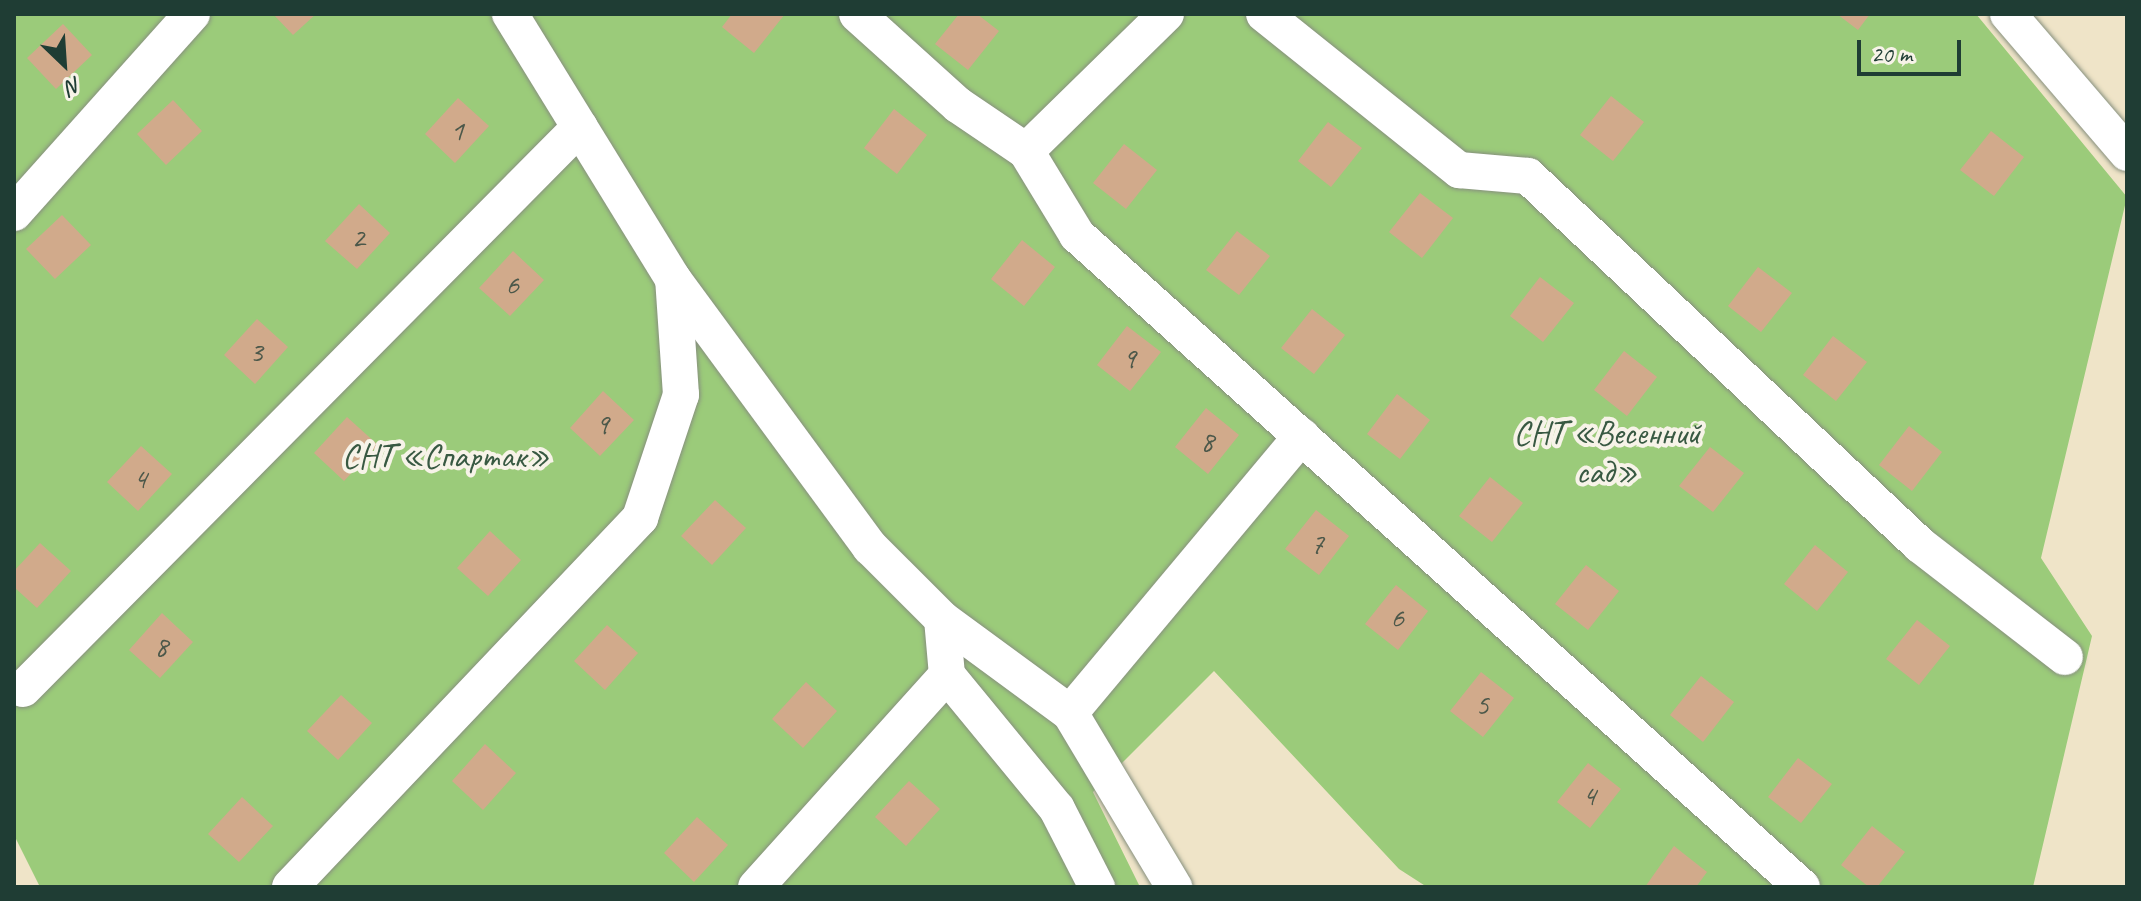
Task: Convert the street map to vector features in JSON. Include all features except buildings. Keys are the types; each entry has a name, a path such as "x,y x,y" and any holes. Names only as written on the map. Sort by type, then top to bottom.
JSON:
{"street":[{"path":"14,213 192,14"},
{"path":"510,14 673,279 870,547 942,619 1070,713 1174,887"},
{"path":"857,14 958,105 1026,151 1077,235 1802,887"},
{"path":"1026,151 1166,14"},
{"path":"1264,14 1459,170 1528,176 1920,545 2065,657"},
{"path":"2008,14 2127,153"},
{"path":"23,689 580,127"},
{"path":"290,887 640,518 681,395 673,279"},
{"path":"1070,713 1302,436"},
{"path":"942,619 947,675 1057,809 1097,887"},
{"path":"756,887 947,675"}],"green space":[{"path":"14,14 1976,14 2127,197 2041,558 2092,636 2033,887 1427,887 1399,869 1214,671 1093,792 1140,887 40,887 14,835"}],"park label":[{"name":"СНТ «Весенний сад»","path":"1607,452"},
{"name":"СНТ «Спартак»","path":"446,456"}]}
